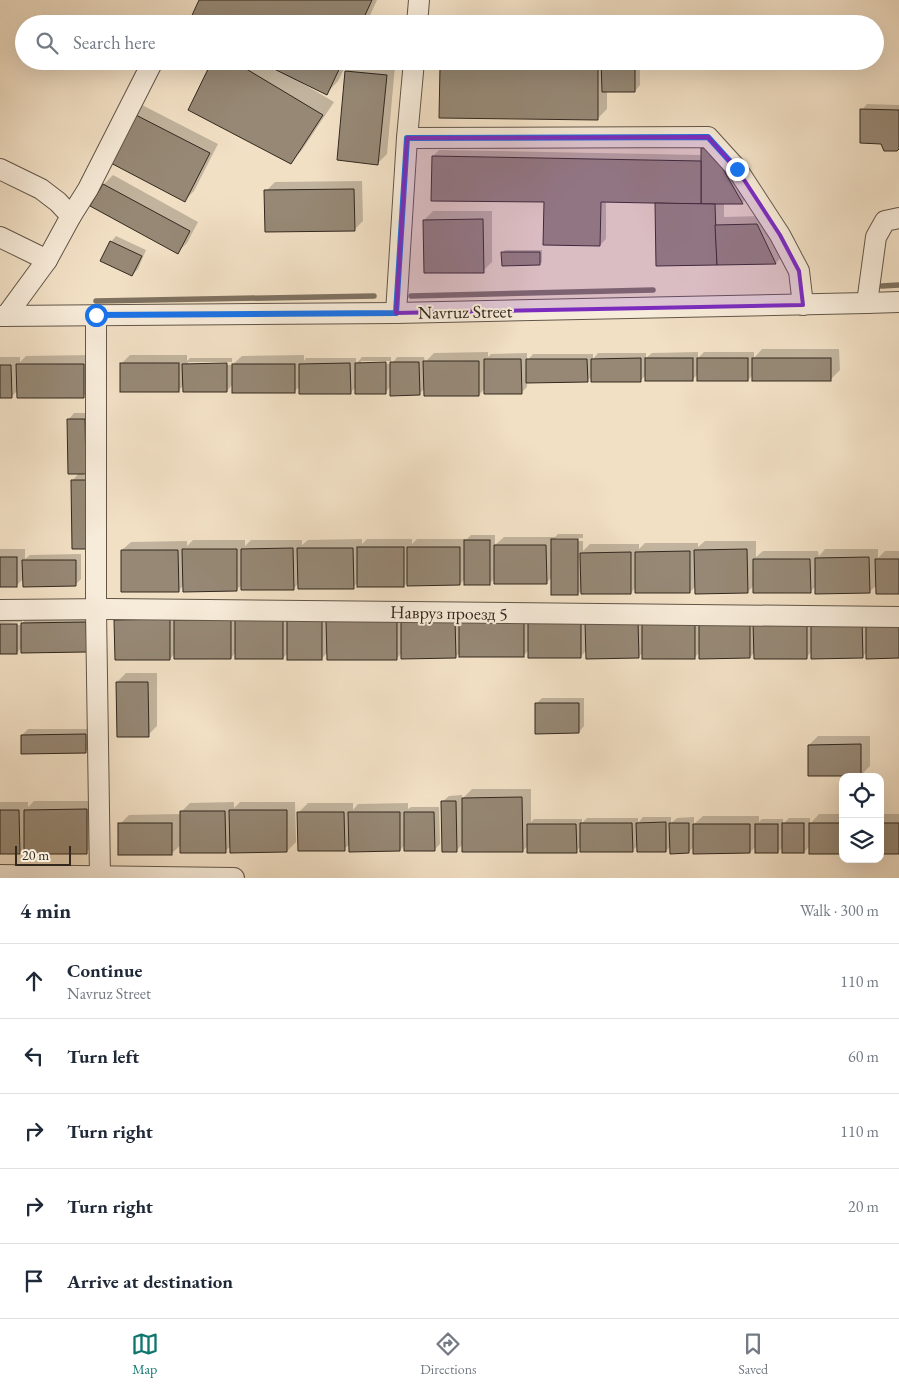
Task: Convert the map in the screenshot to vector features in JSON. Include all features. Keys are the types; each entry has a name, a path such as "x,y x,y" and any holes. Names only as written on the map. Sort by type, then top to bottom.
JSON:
{"street":[{"path":"418,15 419,0"},
{"path":"3,316 46,260 88,189 148,70"},
{"path":"396,313 413,70"},
{"path":"407,138 708,137 737,169 780,234 799,271 803,305"},
{"path":"0,169 41,189 58,202 71,216"},
{"path":"867,303 876,237 885,221 899,218"},
{"path":"0,237 46,260"},
{"name":"Navruz Street","path":"3,316 396,313 899,302"},
{"path":"96,315 96,610 100,877"},
{"name":"Навруз проезд 5","path":"0,610 899,617"},
{"path":"0,875 234,878"}],"highlighted area":[{"path":"708,137 737,169 780,235 799,271 803,305 396,313 407,138"}],"building":[{"path":"199,0 372,0 365,15 192,15"},
{"path":"208,70 248,70 323,115 291,164 188,110"},
{"path":"276,70 339,70 327,95"},
{"path":"440,70 598,70 598,120 439,118"},
{"path":"601,70 635,70 635,92 602,92"},
{"path":"345,71 387,75 378,165 337,160"},
{"path":"860,109 899,110 899,149 897,151 884,151 881,144 860,143"},
{"path":"132,113 210,153 185,202 107,161"},
{"path":"701,148 711,148 743,204 701,204"},
{"path":"432,156 701,161 701,204 601,202 600,246 543,245 544,202 431,201"},
{"path":"103,184 190,231 178,254 90,206"},
{"path":"354,189 355,231 265,232 264,190"},
{"path":"655,203 715,204 717,265 656,266"},
{"path":"483,219 484,273 424,273 423,220"},
{"path":"757,224 776,264 717,265 715,225"},
{"path":"110,241 142,256 132,276 100,261"},
{"path":"501,252 540,252 540,265 502,266"},
{"path":"641,358 641,382 591,382 591,359"},
{"path":"645,358 693,358 693,381 645,381"},
{"path":"697,358 748,358 748,381 697,381"},
{"path":"752,358 831,358 831,381 752,381"},
{"path":"484,359 521,359 522,394 484,394"},
{"path":"526,359 587,359 588,382 526,383"},
{"path":"423,361 479,361 479,396 424,396"},
{"path":"386,362 386,394 355,394 355,363"},
{"path":"390,362 419,362 420,395 390,396"},
{"path":"120,363 179,363 179,392 120,392"},
{"path":"227,363 227,392 183,392 182,364"},
{"path":"350,363 351,394 299,394 299,364"},
{"path":"16,364 84,364 84,398 17,398"},
{"path":"232,364 295,364 295,393 232,393"},
{"path":"0,365 11,365 12,398 0,398"},
{"path":"67,419 85,419 86,474 68,474"},
{"path":"71,480 86,480 86,549 72,549"},
{"path":"551,539 578,539 578,595 551,595"},
{"path":"464,540 490,540 490,585 464,585"},
{"path":"494,545 546,545 547,584 494,584"},
{"path":"357,547 404,547 404,587 357,587"},
{"path":"407,547 460,547 460,585 407,586"},
{"path":"293,548 294,590 241,590 241,549"},
{"path":"297,548 353,548 354,589 298,589"},
{"path":"182,549 237,549 237,591 183,592"},
{"path":"747,549 748,593 695,594 694,550"},
{"path":"121,550 178,550 179,592 121,592"},
{"path":"690,551 690,593 635,593 635,552"},
{"path":"631,552 631,594 581,594 580,553"},
{"path":"0,557 17,557 17,587 0,587"},
{"path":"869,557 870,593 815,594 815,558"},
{"path":"753,559 810,559 811,593 753,593"},
{"path":"875,559 899,559 899,594 876,594"},
{"path":"22,560 76,560 76,586 23,587"},
{"path":"170,619 170,660 115,660 114,620"},
{"path":"231,619 231,659 174,659 174,620"},
{"path":"235,619 283,619 283,659 235,659"},
{"path":"287,619 322,619 322,660 287,660"},
{"path":"455,619 456,658 401,659 401,620"},
{"path":"326,620 397,620 397,660 327,660"},
{"path":"459,620 524,620 524,657 459,657"},
{"path":"581,620 581,658 528,658 528,621"},
{"path":"638,621 639,658 586,659 585,622"},
{"path":"642,621 695,621 695,659 642,659"},
{"path":"699,621 750,621 750,658 699,659"},
{"path":"753,621 807,621 807,659 754,659"},
{"path":"811,621 862,621 863,658 811,659"},
{"path":"86,622 87,652 21,653 21,623"},
{"path":"899,622 899,658 866,659 866,623"},
{"path":"0,624 17,624 17,654 0,654"},
{"path":"116,682 148,682 149,737 117,737"},
{"path":"535,703 579,703 579,733 535,734"},
{"path":"86,734 86,753 21,754 21,735"},
{"path":"861,744 861,773 839,773 839,776 808,776 808,745"},
{"path":"522,797 523,852 462,852 462,798"},
{"path":"441,801 456,801 457,852 442,852"},
{"path":"87,809 87,854 24,854 24,810"},
{"path":"0,810 19,810 20,854 0,854"},
{"path":"229,810 287,810 287,852 230,853"},
{"path":"180,811 225,811 226,853 180,853"},
{"path":"297,812 344,812 345,851 298,851"},
{"path":"348,812 400,812 400,851 349,852"},
{"path":"404,812 434,812 435,851 404,851"},
{"path":"666,822 666,852 637,852 636,823"},
{"path":"118,823 172,823 172,855 118,855"},
{"path":"580,823 632,823 633,852 580,852"},
{"path":"669,823 689,823 689,853 670,854"},
{"path":"782,823 804,823 804,853 782,853"},
{"path":"809,823 839,823 839,854 809,854"},
{"path":"884,823 899,823 899,854 884,854"},
{"path":"527,824 576,824 577,853 527,853"},
{"path":"693,824 750,824 750,853 693,854"},
{"path":"755,824 778,824 778,853 755,853"}],"waterway":[{"path":"882,286 899,285"},
{"path":"411,296 653,290"},
{"path":"96,301 374,296"}],"route":[{"path":"96,315 396,313 407,138 708,137 737,169"}]}
